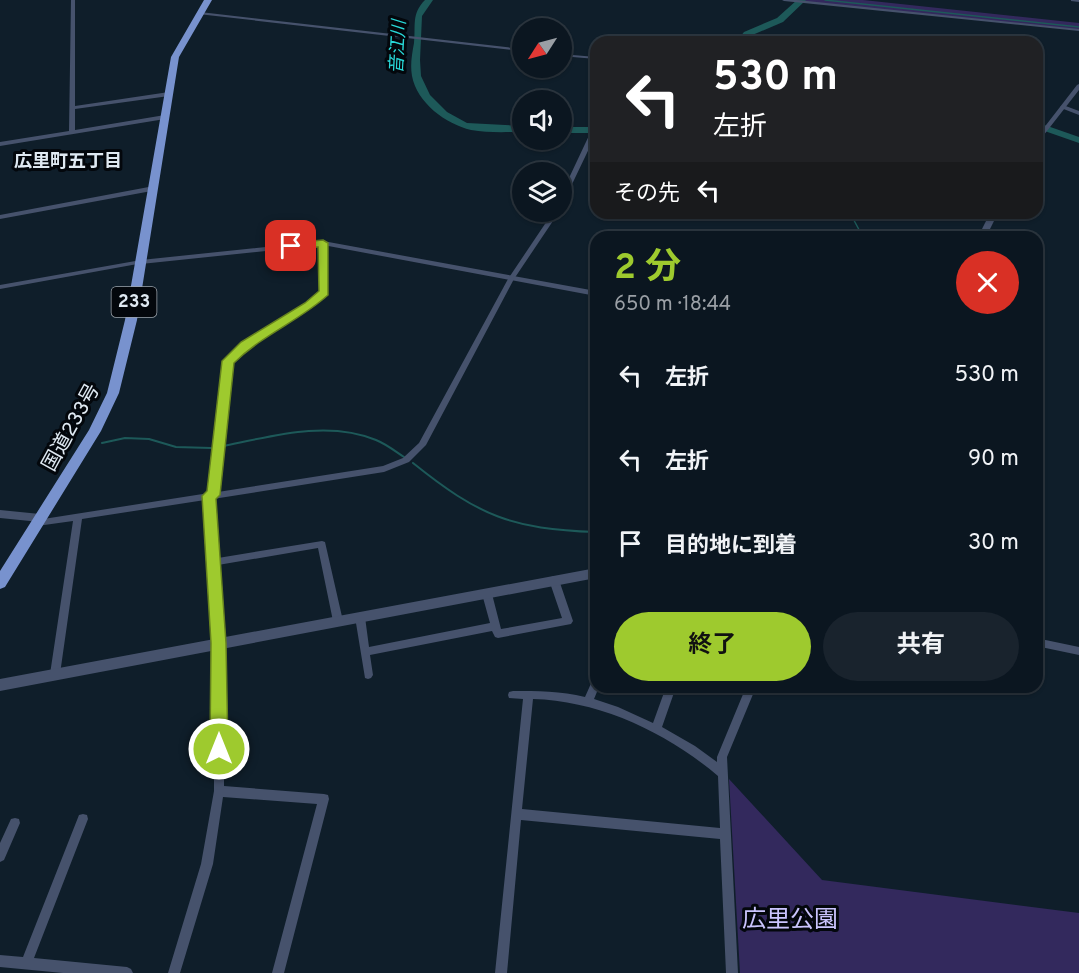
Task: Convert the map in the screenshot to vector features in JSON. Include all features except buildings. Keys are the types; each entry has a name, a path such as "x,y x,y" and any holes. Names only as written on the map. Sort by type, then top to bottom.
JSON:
{"highway":[{"name":"国道233号","path":"0,583 95,430 113,393 123,360 177,52 208,0"}],"street":[{"path":"72,131 73,0"},
{"path":"783,0 1079,30"},
{"path":"1073,0 1079,2"},
{"path":"200,13 512,49"},
{"path":"572,56 590,57"},
{"path":"1043,135 1079,86"},
{"path":"72,108 169,94"},
{"path":"1063,107 1079,113"},
{"path":"0,144 165,117"},
{"path":"572,178 590,140"},
{"path":"0,217 154,188"},
{"path":"0,514 38,521 78,517 384,469 416,453 511,279 549,222"},
{"path":"174,973 207,864 219,791 219,643 211,496 228,361 245,345 323,294 323,243"},
{"path":"0,287 141,262 323,243 590,293"},
{"path":"55,674 78,517"},
{"path":"214,562 322,544 338,621"},
{"path":"0,685 590,574"},
{"path":"487,594 498,634 568,621 554,580"},
{"path":"360,617 368,675"},
{"path":"364,652 495,626"},
{"path":"1043,643 1079,651"},
{"path":"588,701 591,693"},
{"path":"656,729 669,693"},
{"path":"732,973 721,772 724,750 748,693"},
{"path":"513,695 588,701 606,705 656,729 707,758 721,772"},
{"path":"501,973 528,695"},
{"path":"219,791 324,799 278,973"},
{"path":"518,814 724,834"},
{"path":"26,964 83,819"},
{"path":"0,856 15,823"},
{"path":"0,961 127,973"}],"green space":[{"path":"784,0 863,0 1079,23 1079,30"},
{"name":"広里公園","path":"729,779 822,880 1079,913 1079,973 740,973"}],"waterway":[{"name":"音江川","path":"429,0 418,16 419,35 415,60 418,83 426,97 443,114 463,125 484,129 512,129"},
{"path":"745,36 780,20 802,0"},
{"path":"825,0 1079,27"},
{"name":"音江川","path":"1043,127 1079,140"},
{"name":"音江川","path":"572,130 590,130"},
{"path":"853,219 860,231"},
{"path":"224,446 281,434 319,430 339,431 376,440 404,457"},
{"path":"102,443 125,438 149,439 176,447 211,448"},
{"path":"413,463 457,496 497,516 541,527 590,532"}],"district":[{"name":"広里町五丁目","path":"68,162"}],"route":[{"path":"219,749 219,643 209,496 213,495 226,371 228,361 233,354 309,306 324,292 323,243 291,246"}]}
